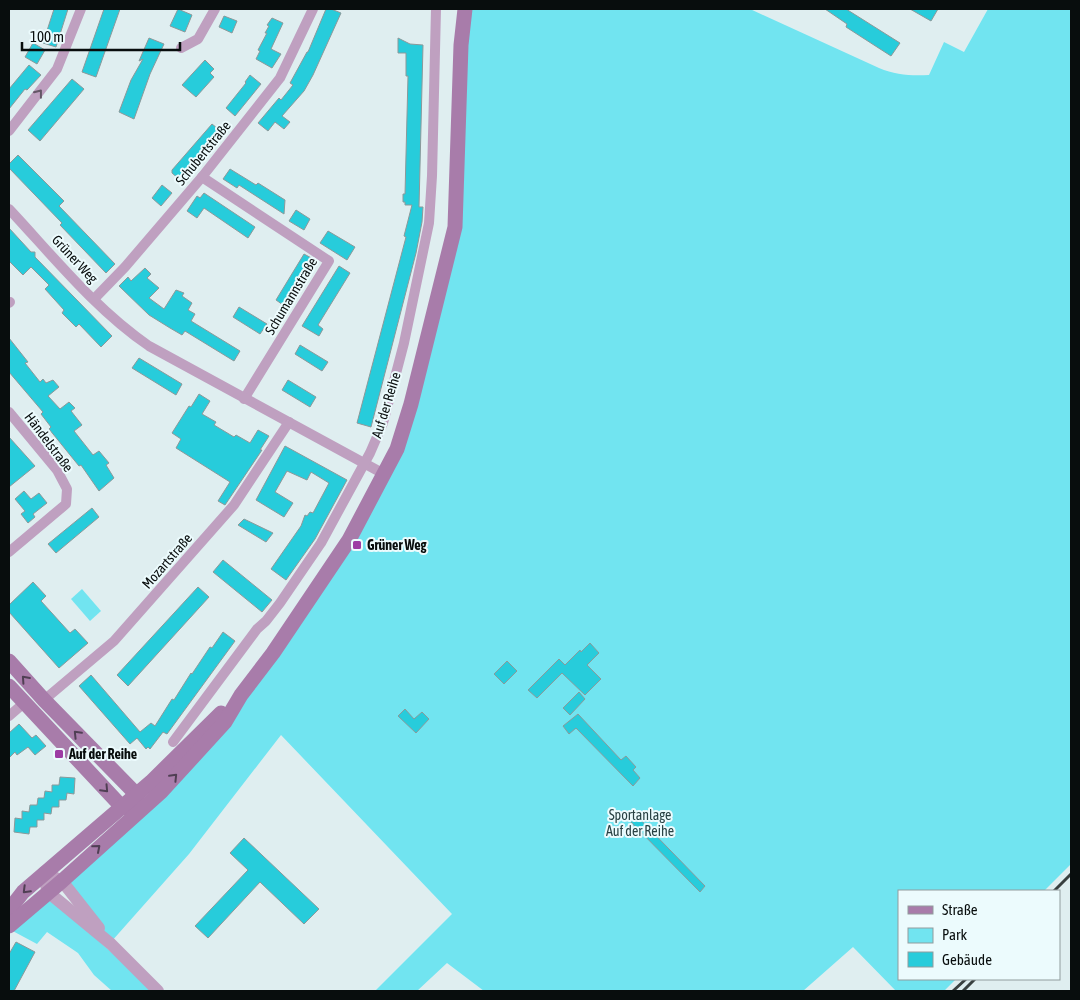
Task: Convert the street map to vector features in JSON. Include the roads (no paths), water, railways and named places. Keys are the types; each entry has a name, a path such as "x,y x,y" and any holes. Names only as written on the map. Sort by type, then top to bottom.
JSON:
{"main road":[{"name":"Auf der Reihe","path":"9,926 62,881 160,792 225,722 240,695 273,653 349,540 397,449 411,404 455,227 461,45 465,9"},
{"path":"9,661 44,700 136,794 139,811 121,806 9,686"},
{"name":"Auf der Reihe","path":"9,910 23,892 44,872 151,782 240,695"}],"street":[{"path":"9,131 57,70 81,9"},
{"path":"181,48 198,39 215,9"},
{"name":"Schubertstraße","path":"94,299 125,267 202,177 280,78 313,9"},
{"name":"Auf der Reihe","path":"173,742 257,629 266,621 289,591 321,543 365,463 383,423 404,343 429,223 436,9"},
{"name":"Schumannstraße","path":"202,177 329,261 244,399"},
{"name":"Grüner Weg","path":"9,209 125,330 149,346 244,399 384,474"},
{"name":"Händelstraße","path":"9,412 57,470 67,489 66,504 9,552"},
{"name":"Mozartstraße","path":"44,700 114,641 171,577 234,505 289,422"},
{"path":"9,716 24,703"},
{"path":"44,872 62,881 111,944"},
{"path":"44,872 48,892 111,944 158,991"}],"railway":[{"path":"1055,890 1071,874"},
{"path":"953,991 965,980"},
{"path":"963,991 974,980"}],"place":[{"name":"Grüner Weg","path":"357,545"},
{"name":"Auf der Reihe","path":"59,754"}],"park label":[{"name":"Sportanlage Auf der Reihe","path":"640,824"}]}
